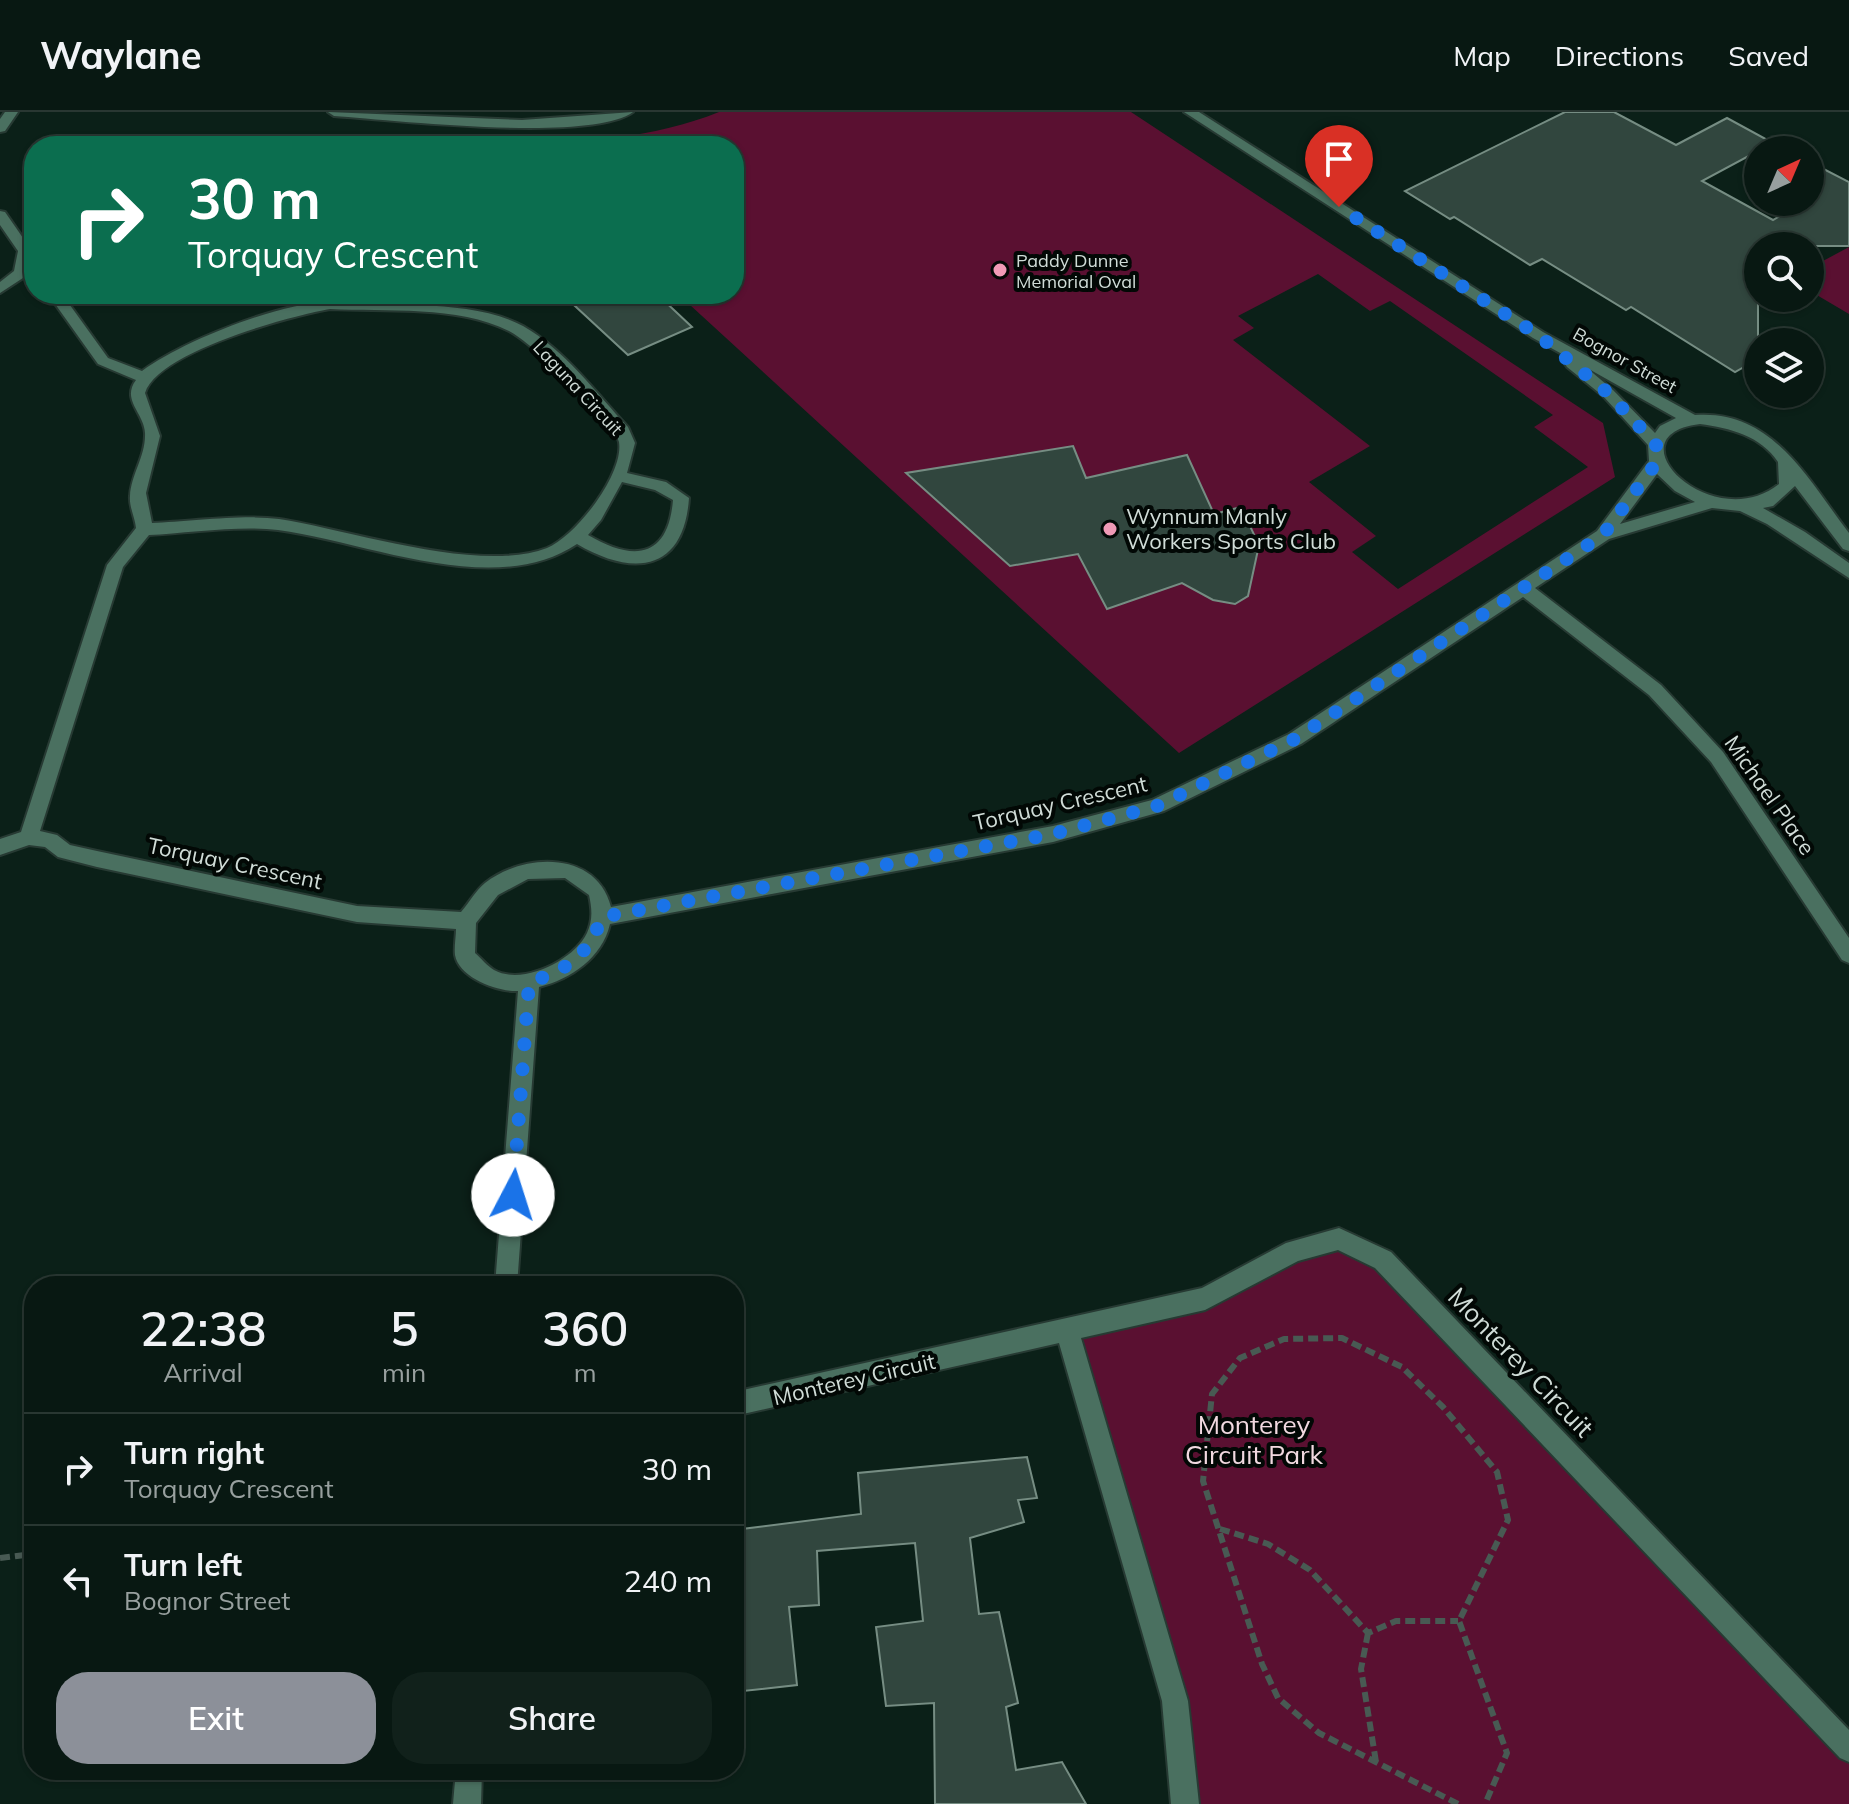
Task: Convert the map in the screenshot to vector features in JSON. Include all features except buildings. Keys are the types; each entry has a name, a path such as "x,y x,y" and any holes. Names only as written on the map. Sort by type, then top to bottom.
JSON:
{"street":[{"path":"0,128 12,112"},
{"path":"334,112 510,123 569,121 627,112"},
{"name":"Bognor Street","path":"1190,112 1538,335 1692,420"},
{"path":"0,215 24,250"},
{"path":"0,289 24,277"},
{"path":"0,847 29,837 115,565 144,529 138,493 153,439 152,426 137,395 145,378 103,361 62,304"},
{"name":"Laguna Circuit","path":"144,529 275,524 479,562 527,558 553,552 577,536 595,516 618,476 627,443 623,431 534,339 513,326 483,315 330,305 307,308 276,316 183,352 153,369 145,378"},
{"name":"Bognor Street","path":"1538,335 1608,393 1656,444 1672,426 1692,420 1719,420 1743,427 1770,443 1849,545"},
{"path":"1656,444 1657,462 1679,486 1712,502 1743,506 1813,545 1849,572"},
{"name":"Torquay Crescent","path":"1603,535 1657,462"},
{"path":"1743,506 1776,497 1787,486 1787,464"},
{"path":"577,536 607,554 639,559 663,549 679,524 681,498 660,486 618,476"},
{"name":"Torquay Crescent","path":"602,917 1053,834 1157,806 1295,739 1603,535 1712,502"},
{"name":"Michael Place","path":"1523,588 1655,690 1717,757 1849,954"},
{"name":"Torquay Crescent","path":"29,837 50,840 65,851 97,859 357,914 466,921"},
{"path":"569,870 597,891 602,917 592,944 564,969 529,983 492,980 465,956 466,921 491,889 525,871 569,870"},
{"path":"507,1276 529,983"},
{"name":"Monterey Circuit","path":"744,1402 1205,1299 1294,1251 1339,1239 1383,1260 1849,1749"},
{"path":"1067,1330 1175,1701 1185,1804"},
{"path":"467,1804 468,1780"}],"path":[{"path":"1458,1804 1319,1733 1278,1698 1262,1664 1203,1481 1212,1394 1240,1358 1284,1339 1342,1338 1402,1367 1443,1407 1497,1472 1508,1520 1459,1621 1507,1753 1485,1804"},
{"path":"1219,1529 1268,1544 1310,1570 1368,1633"},
{"path":"0,1558 24,1555"},
{"path":"1368,1633 1396,1621 1459,1621"},
{"path":"1368,1633 1361,1669 1376,1762"}],"green space":[{"path":"719,112 1131,112 1603,423 1615,477 1179,753 689,304 744,304 744,136 624,136 669,128","holes":["1318,274 1370,311 1390,301 1553,415 1534,427 1588,467 1398,589 1352,552 1376,536 1309,482 1370,446 1233,340 1254,328 1238,316","1073,446 1086,478 1186,455 1214,514 1241,507 1259,545 1248,595 1235,604 1213,600 1182,583 1078,554 1010,566 907,474"]},
{"path":"1849,247 1849,314 1824,299 1824,260"},
{"name":"Monterey Circuit Park","path":"1339,1239 1383,1260 1849,1749 1849,1804 1185,1804 1175,1701 1067,1330 1205,1299"}],"place":[{"name":"Paddy Dunne Memorial Oval","path":"1000,270"},
{"name":"Wynnum Manly Workers Sports Club","path":"1110,529"}],"route":[{"path":"513,1195 529,983 564,969 592,944 602,917 1053,834 1157,806 1295,739 1603,535 1657,462 1656,444 1608,393 1538,335 1339,207"}]}
